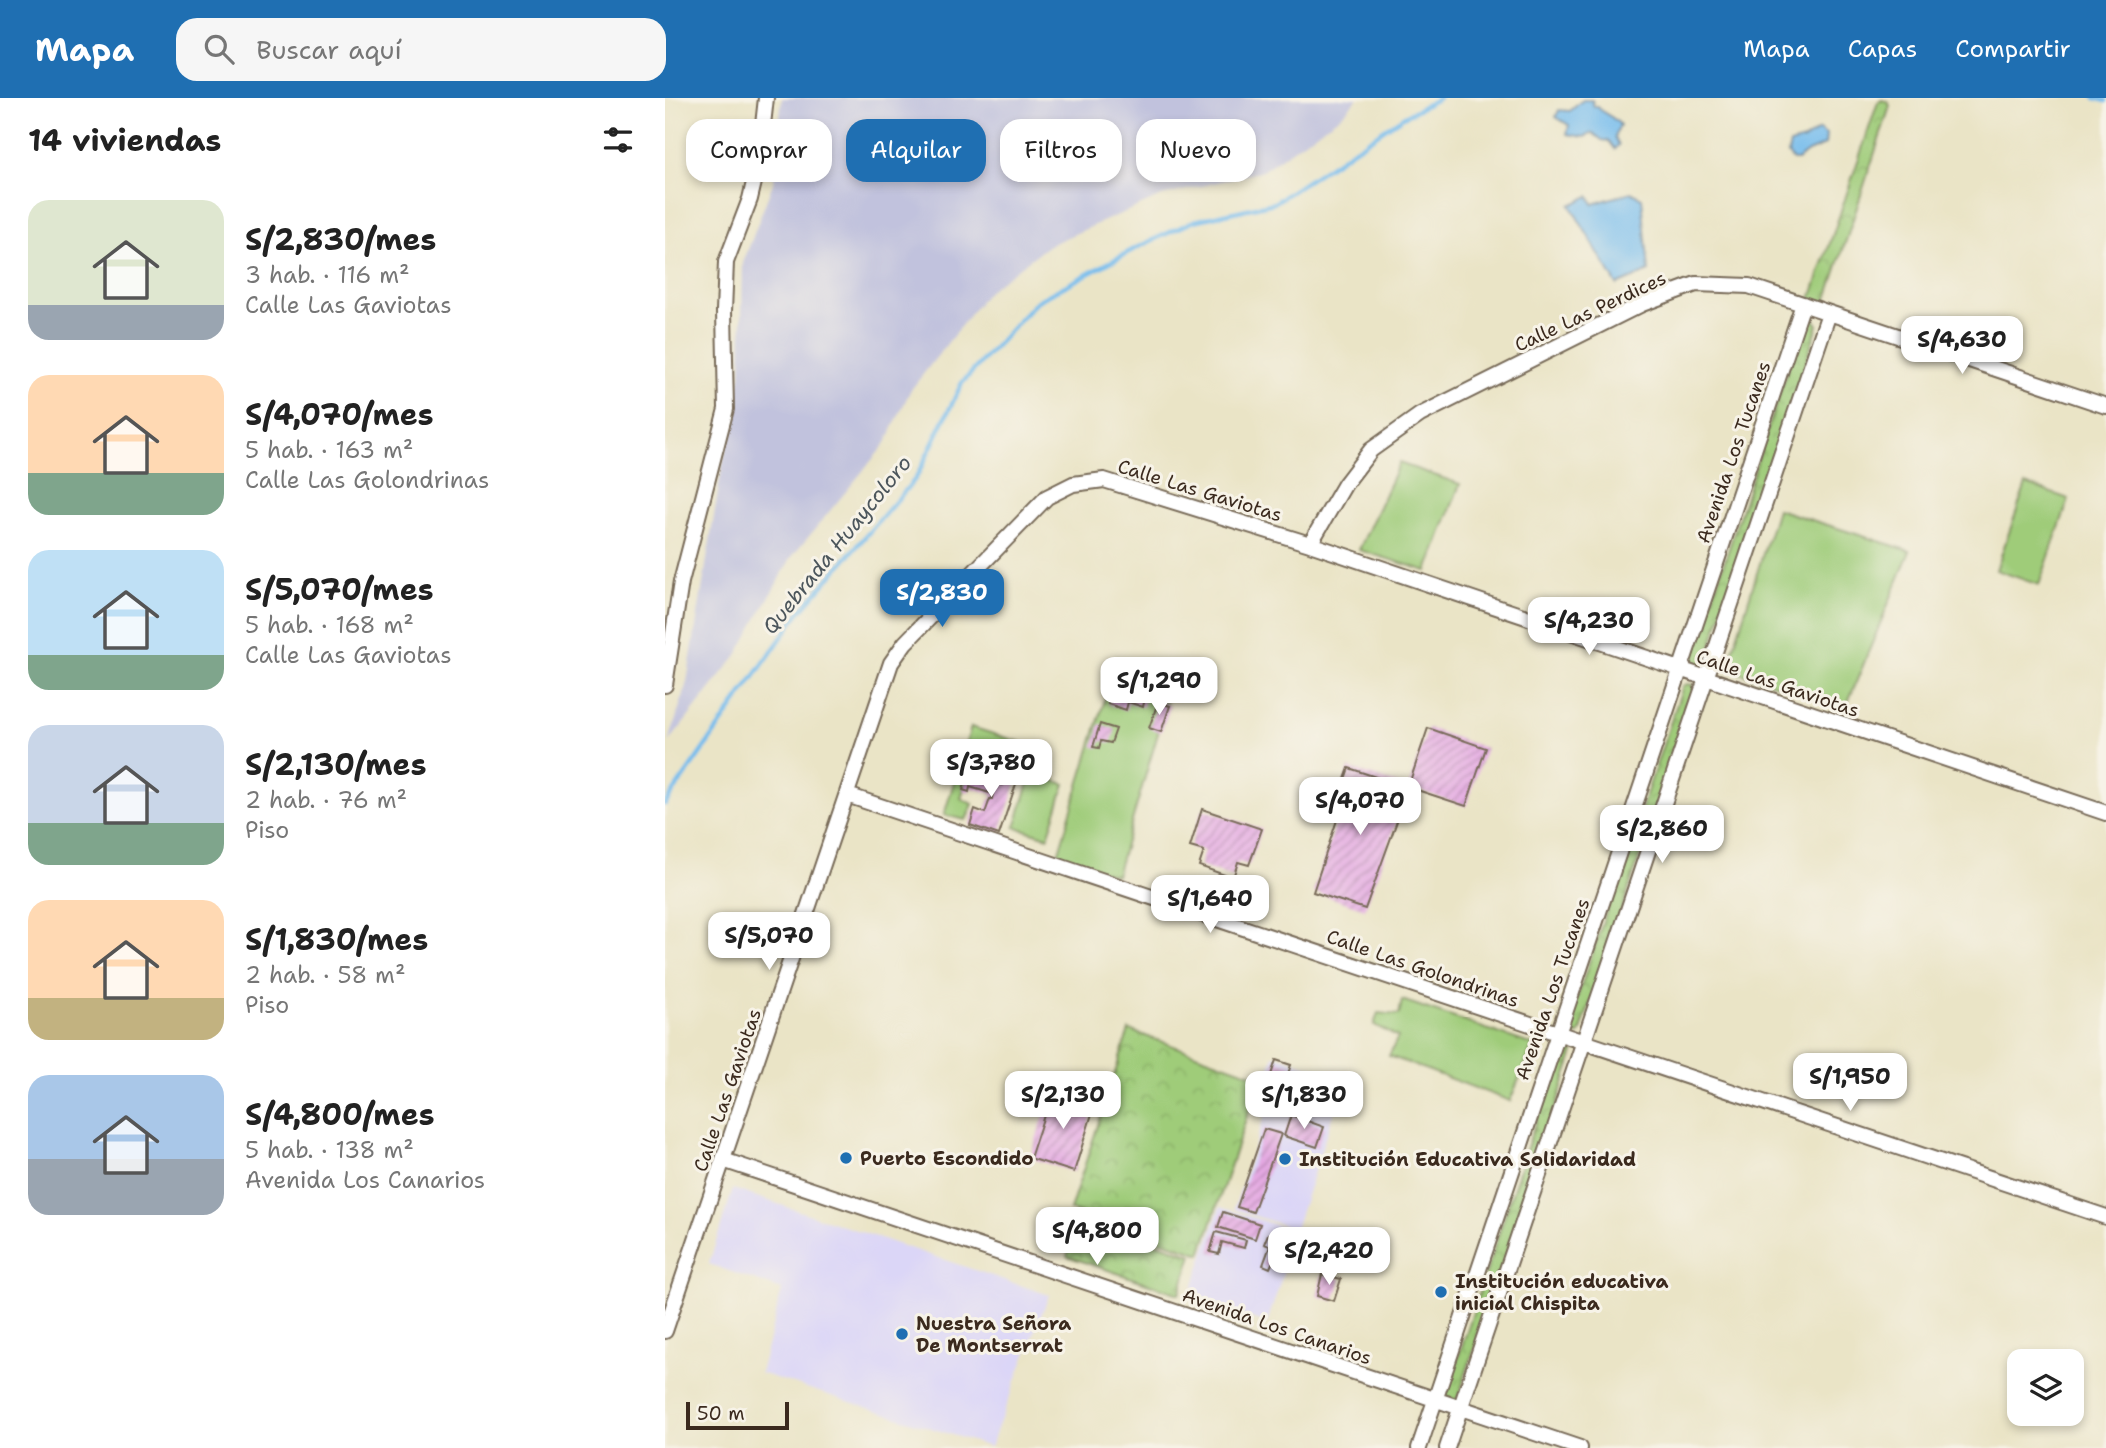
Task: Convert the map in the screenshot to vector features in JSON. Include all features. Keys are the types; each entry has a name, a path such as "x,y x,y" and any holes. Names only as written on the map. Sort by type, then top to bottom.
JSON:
{"street":[{"path":"665,684 681,582 726,409 726,262 753,186 759,161 766,98"},
{"name":"Calle Las Perdices","path":"1310,544 1345,484 1371,450 1420,415 1642,304 1696,284 1749,286 2106,407"},
{"name":"Avenida Los Tucanes","path":"1419,1448 1803,304"},
{"path":"1447,1448 1829,313"},
{"name":"Calle Las Gaviotas","path":"665,1331 891,663 905,643 1047,497 1073,484 1104,480 1310,544 2106,813"},
{"name":"Calle Las Golondrinas","path":"847,795 2106,1217"},
{"name":"Avenida Los Canarios","path":"723,1160 1580,1448"}],"shaded area":[{"path":"782,98 1358,98 1343,114 1262,171 1256,172 1256,119 1136,119 1136,182 1218,182 1162,196 1049,245 989,290 910,391 886,443 791,558 737,655 669,742 687,682 722,467 741,375 743,263 773,182 832,182 832,119 780,119"},
{"name":"Institución Educativa Solidaridad","path":"1274,1055 1345,1078 1295,1229 1234,1209 1267,1108 1258,1105"},
{"name":"Nuestra Señora De Montserrat","path":"733,1189 1049,1295 990,1447 760,1373 782,1290 709,1264"},
{"path":"1220,1207 1297,1232 1267,1323 1218,1307 1213,1301 1204,1298 1202,1303 1189,1299"}],"green space":[{"path":"1882,100 1890,106 1825,305 1812,303 1811,299 1878,102"},
{"path":"1808,318 1814,319 1818,325 1703,670 1690,667 1803,322"},
{"path":"1399,463 1460,484 1427,571 1359,550"},
{"path":"2026,484 2069,499 2039,585 1996,570"},
{"path":"1777,509 1910,551 1846,707 1727,669"},
{"path":"1693,685 1695,692 1580,1033 1577,1035 1567,1030 1568,1025 1683,686"},
{"path":"1109,686 1167,703 1116,875 1057,858"},
{"path":"971,727 1026,744 1018,778 970,767 961,799 973,804 966,820 944,815"},
{"path":"1032,774 1065,784 1048,837 1015,827"},
{"path":"1402,1000 1533,1045 1510,1101 1389,1056 1398,1037 1374,1025 1378,1013 1399,1015"},
{"path":"1129,1030 1260,1077 1201,1254 1070,1210"},
{"path":"1562,1048 1574,1052 1457,1400 1447,1397 1559,1050"},
{"path":"1080,1217 1192,1255 1179,1294 1067,1256"}],"water":[{"path":"1583,100 1592,100 1594,107 1597,106 1620,125 1615,137 1619,145 1615,149 1609,141 1602,140 1593,133 1584,137 1567,134 1569,125 1556,117 1559,110 1570,111"},
{"path":"1819,130 1826,135 1825,145 1793,160 1788,154 1790,144 1804,140"},
{"path":"1631,192 1642,198 1649,271 1617,285 1570,205 1589,196 1593,204"}],"building":[{"path":"1113,688 1145,698 1143,707 1128,702 1126,710 1108,704"},
{"path":"1158,702 1170,706 1161,732 1149,728"},
{"path":"1100,724 1116,729 1111,743 1101,741 1099,748 1093,747"},
{"path":"1428,728 1486,748 1466,806 1408,787"},
{"path":"970,767 1002,778 1001,785 1006,774 1018,778 999,835 970,825 975,809 985,813 993,794 970,787 969,792 963,790"},
{"path":"1349,768 1409,788 1365,909 1313,892 1338,817 1332,815"},
{"path":"1202,809 1262,829 1249,865 1238,862 1233,878 1199,866 1204,851 1190,847"},
{"path":"1276,1060 1291,1065 1276,1108 1262,1102"},
{"path":"1052,1091 1095,1104 1074,1172 1030,1158"},
{"path":"1291,1115 1324,1127 1317,1147 1284,1136"},
{"path":"1264,1129 1281,1134 1253,1212 1237,1207"},
{"path":"1223,1212 1260,1224 1255,1239 1218,1227"},
{"path":"1216,1232 1246,1240 1244,1248 1222,1242 1219,1254 1210,1252"},
{"path":"1268,1234 1282,1240 1270,1268 1263,1265 1270,1246 1264,1244"},
{"path":"1322,1274 1341,1279 1334,1301 1317,1296"}],"waterway":[{"name":"Quebrada Huaycoloro","path":"665,804 798,614 916,478 962,383 1037,301 1140,246 1194,221 1274,203 1403,117 1439,98"},
{"name":"Quebrada Huaycoloro","path":"2095,98 2106,101"}],"place":[{"name":"Puerto Escondido","path":"846,1158"},
{"name":"Institución Educativa Solidaridad","path":"1285,1159"},
{"name":"Institución educativa inicial Chispita","path":"1441,1292"},
{"name":"Nuestra Señora De Montserrat","path":"902,1334"}]}
